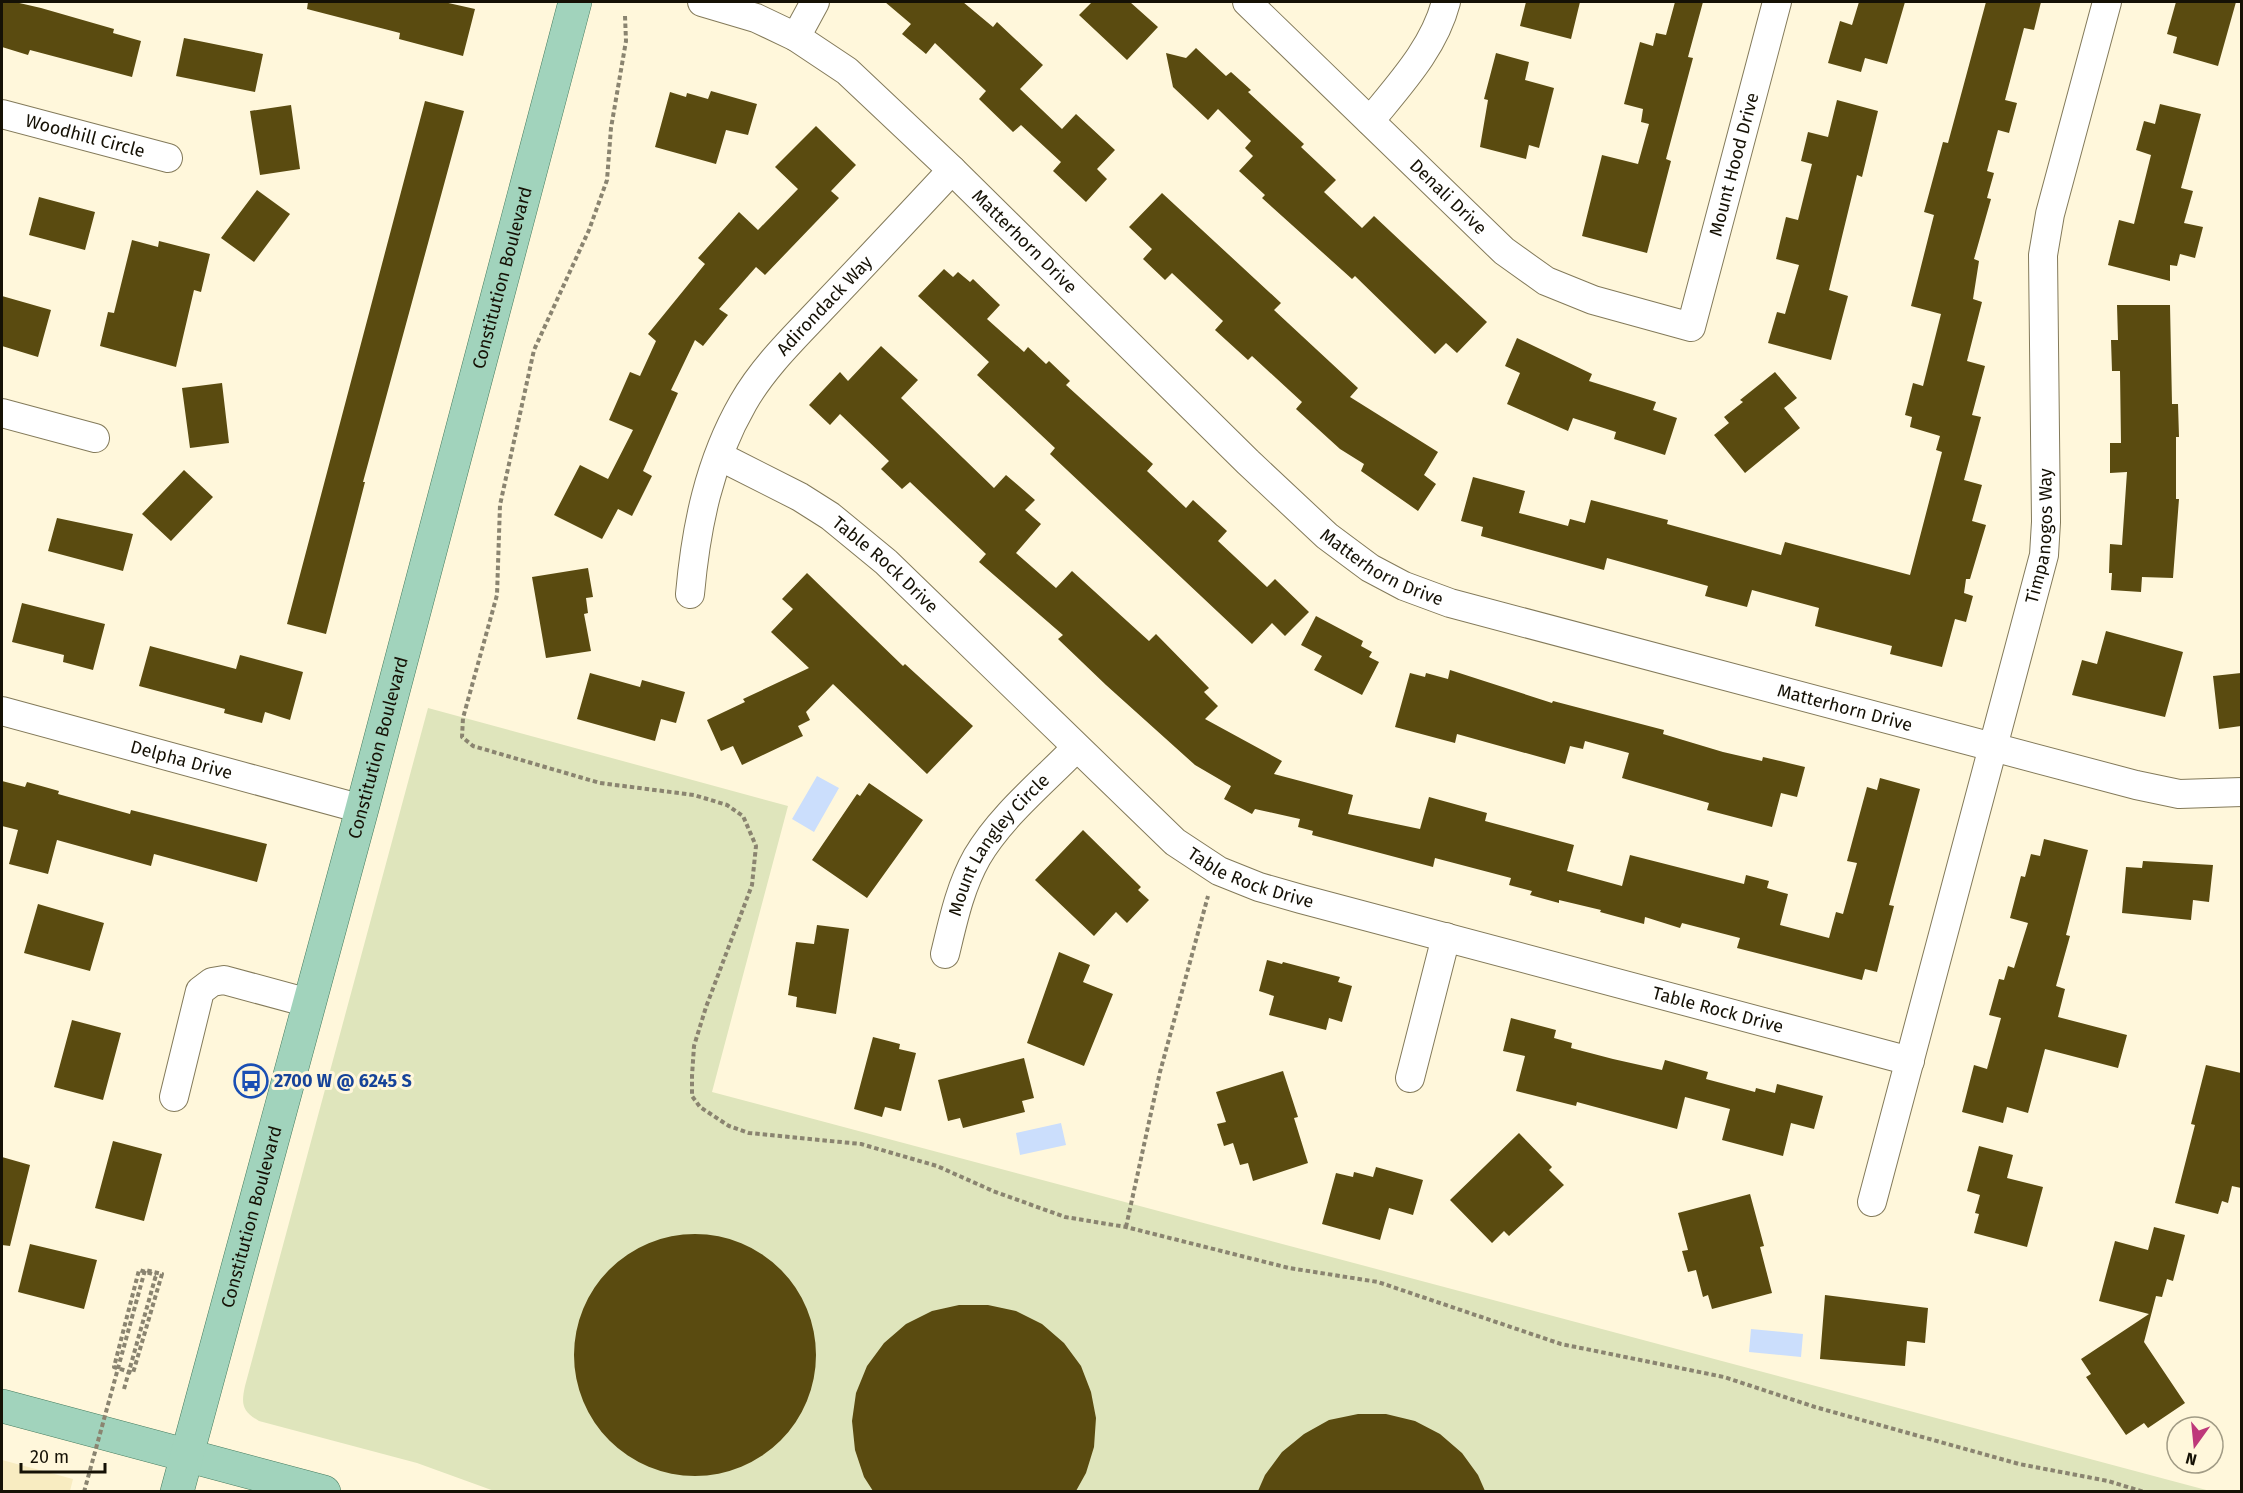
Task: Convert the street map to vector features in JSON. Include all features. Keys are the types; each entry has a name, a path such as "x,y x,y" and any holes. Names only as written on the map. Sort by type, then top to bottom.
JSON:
{"main road":[{"name":"Constitution Boulevard","path":"177,1491 362,809 575,2"},
{"path":"2,1406 324,1491"}],"street":[{"name":"Matterhorn Drive","path":"702,2 756,18 796,37 848,71 952,170 1248,462 1327,536 1378,572 1404,586 1450,603 2136,785 2179,794 2241,792"},
{"path":"796,37 815,2"},
{"name":"Denali Drive","path":"1247,2 1504,251 1546,281 1593,300 1691,327"},
{"path":"1370,121 1420,58 1441,21 1446,2"},
{"name":"Mount Hood Drive","path":"1691,327 1777,2"},
{"name":"Timpanogos Way","path":"1872,1202 1995,747 2044,555 2046,522 2042,299 2045,245 2050,214 2107,2"},
{"name":"Woodhill Circle","path":"2,114 168,158"},
{"name":"Adirondack Way","path":"690,594 698,521 719,456 743,402 770,364 952,170"},
{"path":"2,413 95,438"},
{"name":"Table Rock Drive","path":"719,456 800,497 830,516 886,562 1175,842 1219,871 1259,887 1910,1061"},
{"name":"Delpha Drive","path":"2,711 362,809"},
{"name":"Mount Langley Circle","path":"945,954 957,903 976,858 998,828 1076,748"},
{"path":"1410,1078 1446,937"},
{"path":"174,1097 200,992 212,982 224,980 309,1003"}],"path":[{"path":"625,15 626,41 611,128 607,180 589,230 534,350 500,505 497,595 463,718 462,737 473,746 600,783 694,795 727,804 743,816 756,846 752,885 706,1007 694,1046 692,1096 712,1117 749,1133 861,1144 937,1166 993,1191 1065,1217 1126,1227 1289,1268 1378,1282 1561,1344 1724,1377 1815,1407 1940,1440 2019,1464 2108,1481 2144,1491"},
{"path":"1126,1227 1128,1209 1163,1061 1204,902 1211,887"},
{"path":"84,1491 112,1392 118,1370 121,1359 124,1347 142,1281 145,1270 162,1274 133,1373 124,1370 114,1367 139,1270 148,1272 156,1275 124,1389"}],"shaded area":[{"path":"2,1460 73,1479 70,1491 2,1491"}],"green space":[{"path":"428,708 788,806 712,1092 2210,1491 497,1492 417,1463 259,1421 249,1414 244,1406 245,1386"}],"water":[{"path":"817,776 839,788 814,832 792,819"},
{"path":"1061,1123 1066,1145 1020,1155 1016,1133"},
{"path":"1751,1329 1803,1334 1801,1357 1749,1352"}],"building":[{"path":"2,2 15,2 41,8 114,29 113,33 141,41 132,77 30,50 28,55 2,47"},
{"path":"308,2 444,2 475,9 463,56 399,39 400,33 307,9"},
{"path":"885,2 963,2 993,27 997,22 1043,65 1020,89 1062,129 1076,114 1115,150 1097,169 1107,179 1086,202 1053,171 1061,162 1021,125 1013,132 979,99 986,91 935,43 926,54 902,34 911,24"},
{"path":"1092,2 1130,2 1158,27 1127,60 1079,15"},
{"path":"1526,2 1580,2 1571,39 1520,26"},
{"path":"1675,2 1703,2 1688,57 1693,58 1666,159 1671,161 1647,253 1582,236 1602,155 1638,164 1649,124 1641,122 1643,109 1624,104 1640,42 1653,46 1656,33 1666,35"},
{"path":"1859,2 1905,2 1887,64 1865,58 1861,72 1828,63 1840,21 1852,25"},
{"path":"1986,2 2041,2 2034,30 2024,28 2005,100 2017,103 2009,133 1998,130 1987,171 1994,173 1987,198 1991,199 1974,259 1979,261 1973,299 1982,302 1967,361 1985,366 1972,415 1981,417 1964,480 1982,485 1972,521 1986,525 1970,579 1966,579 1964,593 1973,596 1966,622 1955,619 1942,667 1890,654 1892,646 1815,626 1819,608 1752,590 1747,607 1705,596 1708,586 1607,558 1604,570 1481,536 1483,527 1461,521 1473,477 1525,491 1519,513 1568,526 1570,519 1585,523 1591,500 1668,520 1667,524 1781,555 1785,542 1910,575 1942,452 1936,450 1940,436 1910,427 1912,417 1905,415 1913,383 1923,386 1941,314 1911,306 1934,215 1924,212 1943,142 1948,143"},
{"path":"2176,2 2236,2 2218,66 2173,53 2177,37 2167,34"},
{"path":"184,38 263,54 255,92 176,76"},
{"path":"1196,48 1226,76 1231,72 1251,90 1248,92 1304,144 1301,147 1336,180 1324,192 1362,228 1374,216 1487,322 1457,353 1446,343 1435,354 1355,276 1352,279 1262,198 1265,195 1239,171 1253,156 1245,148 1251,141 1218,109 1208,120 1173,87 1166,53 1186,58"},
{"path":"1496,53 1529,62 1525,80 1554,88 1539,148 1529,145 1526,159 1480,147 1488,100 1484,99"},
{"path":"711,91 757,104 748,135 726,130 716,164 655,147 670,92 686,97 687,93 708,99"},
{"path":"1837,100 1878,111 1862,177 1857,175 1829,290 1848,296 1831,360 1768,343 1777,312 1785,314 1799,265 1776,259 1786,217 1798,220 1812,164 1801,161 1808,132 1828,137"},
{"path":"425,101 464,111 363,482 365,482 326,634 287,624"},
{"path":"2160,104 2201,114 2181,188 2193,191 2184,223 2203,227 2195,258 2180,254 2177,266 2170,265 2170,281 2108,265 2119,220 2134,224 2151,155 2136,150 2144,121 2155,124"},
{"path":"291,105 300,169 260,175 250,111"},
{"path":"816,126 856,165 831,191 839,198 765,275 756,267 719,309 728,315 703,346 695,340 671,390 678,393 643,471 652,476 632,516 618,509 602,539 554,515 580,465 608,479 633,430 609,420 630,372 640,376 656,341 648,334 705,264 698,258 739,212 758,230 798,189 775,167"},
{"path":"257,190 290,214 254,262 221,238"},
{"path":"1162,193 1281,303 1274,310 1358,388 1350,397 1438,452 1424,475 1436,484 1418,511 1361,471 1364,464 1340,449 1296,409 1302,402 1252,356 1248,360 1215,330 1223,321 1172,273 1165,280 1143,259 1152,249 1129,227"},
{"path":"39,197 95,212 85,250 29,235"},
{"path":"132,240 158,247 159,241 210,254 201,292 194,290 176,367 100,346 108,312 114,313"},
{"path":"944,269 953,277 958,272 970,282 973,279 1000,305 987,319 1024,352 1028,347 1046,364 1049,361 1070,381 1066,385 1153,464 1147,471 1186,508 1193,500 1227,531 1218,541 1267,587 1275,579 1309,612 1285,636 1272,623 1252,644 1050,454 1055,448 977,375 989,362 918,296"},
{"path":"2,296 51,310 38,357 2,346"},
{"path":"2117,305 2170,305 2172,404 2178,404 2179,437 2176,437 2176,499 2179,499 2173,578 2142,577 2141,592 2111,590 2112,573 2109,573 2110,544 2122,545 2127,472 2110,473 2110,443 2121,443 2120,371 2112,371 2111,340 2118,340"},
{"path":"1517,338 1592,374 1589,381 1656,402 1653,410 1677,418 1665,455 1614,439 1616,432 1573,418 1568,431 1507,404 1520,373 1505,366"},
{"path":"881,346 918,380 901,398 994,488 1006,475 1035,500 1025,510 1041,524 1016,553 1056,588 1072,571 1149,641 1156,634 1209,688 1204,692 1218,706 1205,719 1282,761 1274,774 1353,795 1348,814 1420,829 1429,797 1487,813 1485,821 1574,845 1567,871 1622,886 1630,855 1744,884 1746,875 1769,881 1767,888 1788,894 1780,925 1829,938 1836,912 1843,914 1857,863 1847,861 1867,787 1877,790 1880,778 1920,789 1889,905 1894,906 1877,972 1865,969 1862,980 1737,948 1740,938 1682,923 1680,928 1645,917 1644,924 1600,912 1601,910 1559,900 1559,903 1530,895 1532,891 1509,885 1511,878 1435,858 1433,867 1312,835 1313,831 1298,827 1300,819 1255,809 1252,814 1224,799 1231,786 1195,765 1106,685 1058,639 1063,635 979,562 986,554 910,482 902,489 881,469 889,461 840,414 830,425 809,405 840,372 848,381"},
{"path":"1775,372 1797,398 1784,408 1800,428 1745,473 1714,435 1729,423 1724,417 1743,402 1740,400"},
{"path":"222,383 229,443 190,448 182,388"},
{"path":"184,470 213,497 171,541 142,514"},
{"path":"57,518 133,534 123,571 48,551"},
{"path":"588,568 593,597 586,598 588,613 584,614 591,651 546,658 532,577"},
{"path":"807,573 903,666 905,664 973,726 927,774 833,684 806,712 810,720 798,726 803,736 742,765 733,746 721,751 707,720 745,702 743,699 809,668 771,632 793,609 782,599"},
{"path":"22,603 105,624 93,670 63,662 64,655 12,642"},
{"path":"1316,616 1363,641 1361,646 1372,652 1369,657 1379,662 1362,695 1314,670 1322,656 1301,645"},
{"path":"2106,631 2183,652 2165,717 2072,695 2082,660 2097,664"},
{"path":"150,646 236,669 240,655 303,672 290,720 265,712 262,723 224,713 225,709 139,686"},
{"path":"1450,670 1552,703 1553,701 1664,730 1663,734 1723,752 1762,761 1763,757 1805,767 1797,797 1781,793 1772,827 1707,810 1709,803 1622,778 1629,753 1585,741 1583,749 1570,746 1565,764 1457,734 1455,743 1395,727 1410,673 1425,677 1426,673 1448,679"},
{"path":"590,673 640,687 642,680 685,692 676,723 661,719 655,741 577,719"},
{"path":"2241,673 2241,726 2219,729 2213,676"},
{"path":"2,781 25,787 27,782 59,791 58,794 130,814 131,810 267,844 257,882 154,854 151,866 57,840 48,874 9,864 18,830 2,826"},
{"path":"869,783 923,820 867,898 812,860 857,794 860,796"},
{"path":"1083,830 1141,887 1138,890 1149,900 1127,923 1116,912 1094,936 1035,880"},
{"path":"2044,839 2088,850 2066,935 2070,936 2056,986 2065,989 2058,1017 2127,1035 2118,1068 2045,1049 2028,1113 2007,1107 2003,1123 1962,1112 1974,1065 1987,1069 2001,1018 1989,1015 1999,979 2004,980 2008,966 2014,968 2028,923 2010,918 2021,876 2025,877 2031,854 2040,856"},
{"path":"2143,861 2213,865 2209,902 2193,900 2191,920 2122,913 2126,867 2142,868"},
{"path":"38,904 104,923 90,971 24,953"},
{"path":"817,925 849,929 836,1014 796,1007 797,997 788,995 796,942 814,944"},
{"path":"1059,952 1090,965 1083,982 1113,994 1084,1066 1027,1043"},
{"path":"1267,960 1340,977 1338,982 1352,986 1342,1022 1329,1018 1326,1030 1269,1015 1274,996 1259,991"},
{"path":"1511,1018 1556,1030 1554,1038 1572,1043 1571,1048 1613,1059 1662,1070 1665,1060 1708,1072 1706,1079 1755,1092 1756,1088 1775,1093 1777,1084 1823,1096 1814,1129 1791,1123 1783,1156 1722,1140 1730,1109 1685,1097 1677,1129 1577,1102 1576,1106 1516,1091 1525,1056 1503,1051"},
{"path":"72,1020 121,1033 103,1100 54,1087"},
{"path":"873,1037 900,1044 899,1049 916,1053 901,1111 885,1107 882,1117 854,1109"},
{"path":"1024,1058 1034,1098 1022,1101 1025,1112 963,1128 960,1118 948,1121 938,1080"},
{"path":"2206,1065 2241,1073 2241,1188 2232,1186 2228,1203 2222,1201 2218,1214 2175,1203 2195,1125 2191,1124"},
{"path":"1283,1071 1298,1117 1294,1118 1308,1163 1253,1181 1248,1163 1240,1165 1233,1143 1224,1146 1217,1124 1226,1122 1216,1092"},
{"path":"1519,1133 1552,1167 1549,1170 1564,1185 1509,1236 1504,1231 1492,1243 1450,1200"},
{"path":"113,1141 162,1154 144,1221 95,1208"},
{"path":"1979,1146 2013,1155 2007,1178 2043,1187 2027,1247 1974,1233 1979,1214 1975,1213 1980,1195 1967,1191"},
{"path":"2,1157 30,1165 10,1246 2,1245"},
{"path":"1376,1167 1423,1180 1413,1215 1389,1208 1380,1240 1322,1224 1336,1173 1353,1177 1354,1172 1373,1177"},
{"path":"1750,1194 1764,1246 1760,1247 1772,1293 1712,1309 1708,1295 1703,1297 1696,1270 1688,1272 1682,1251 1688,1250 1678,1213"},
{"path":"2154,1227 2185,1235 2173,1281 2167,1279 2162,1297 2156,1296 2144,1342 2185,1403 2148,1428 2144,1423 2126,1435 2086,1377 2091,1374 2081,1359 2149,1314 2099,1301 2115,1241 2148,1250"},
{"path":"683,1234 707,1234 730,1239 752,1248 781,1269 796,1288 807,1309 814,1331 816,1355 814,1379 807,1401 796,1422 781,1441 752,1462 730,1471 707,1476 683,1476 660,1471 638,1462 618,1449 601,1432 588,1412 579,1390 574,1367 574,1343 579,1320 588,1298 601,1278 618,1261 638,1248 660,1239"},
{"path":"30,1244 97,1260 84,1309 18,1292"},
{"path":"1825,1295 1928,1308 1925,1343 1907,1341 1905,1366 1820,1359"},
{"path":"959,1305 988,1305 1016,1311 1042,1324 1064,1343 1081,1366 1091,1392 1096,1418 1094,1447 1086,1473 1076,1491 873,1491 864,1477 855,1450 852,1421 856,1393 867,1366 884,1343 906,1324 932,1311"},
{"path":"1358,1414 1386,1414 1415,1421 1440,1434 1462,1453 1478,1475 1485,1491 1258,1491 1265,1475 1282,1452 1304,1434 1329,1420"}],"place":[{"name":"2700 W @ 6245 S","path":"251,1081"}]}
